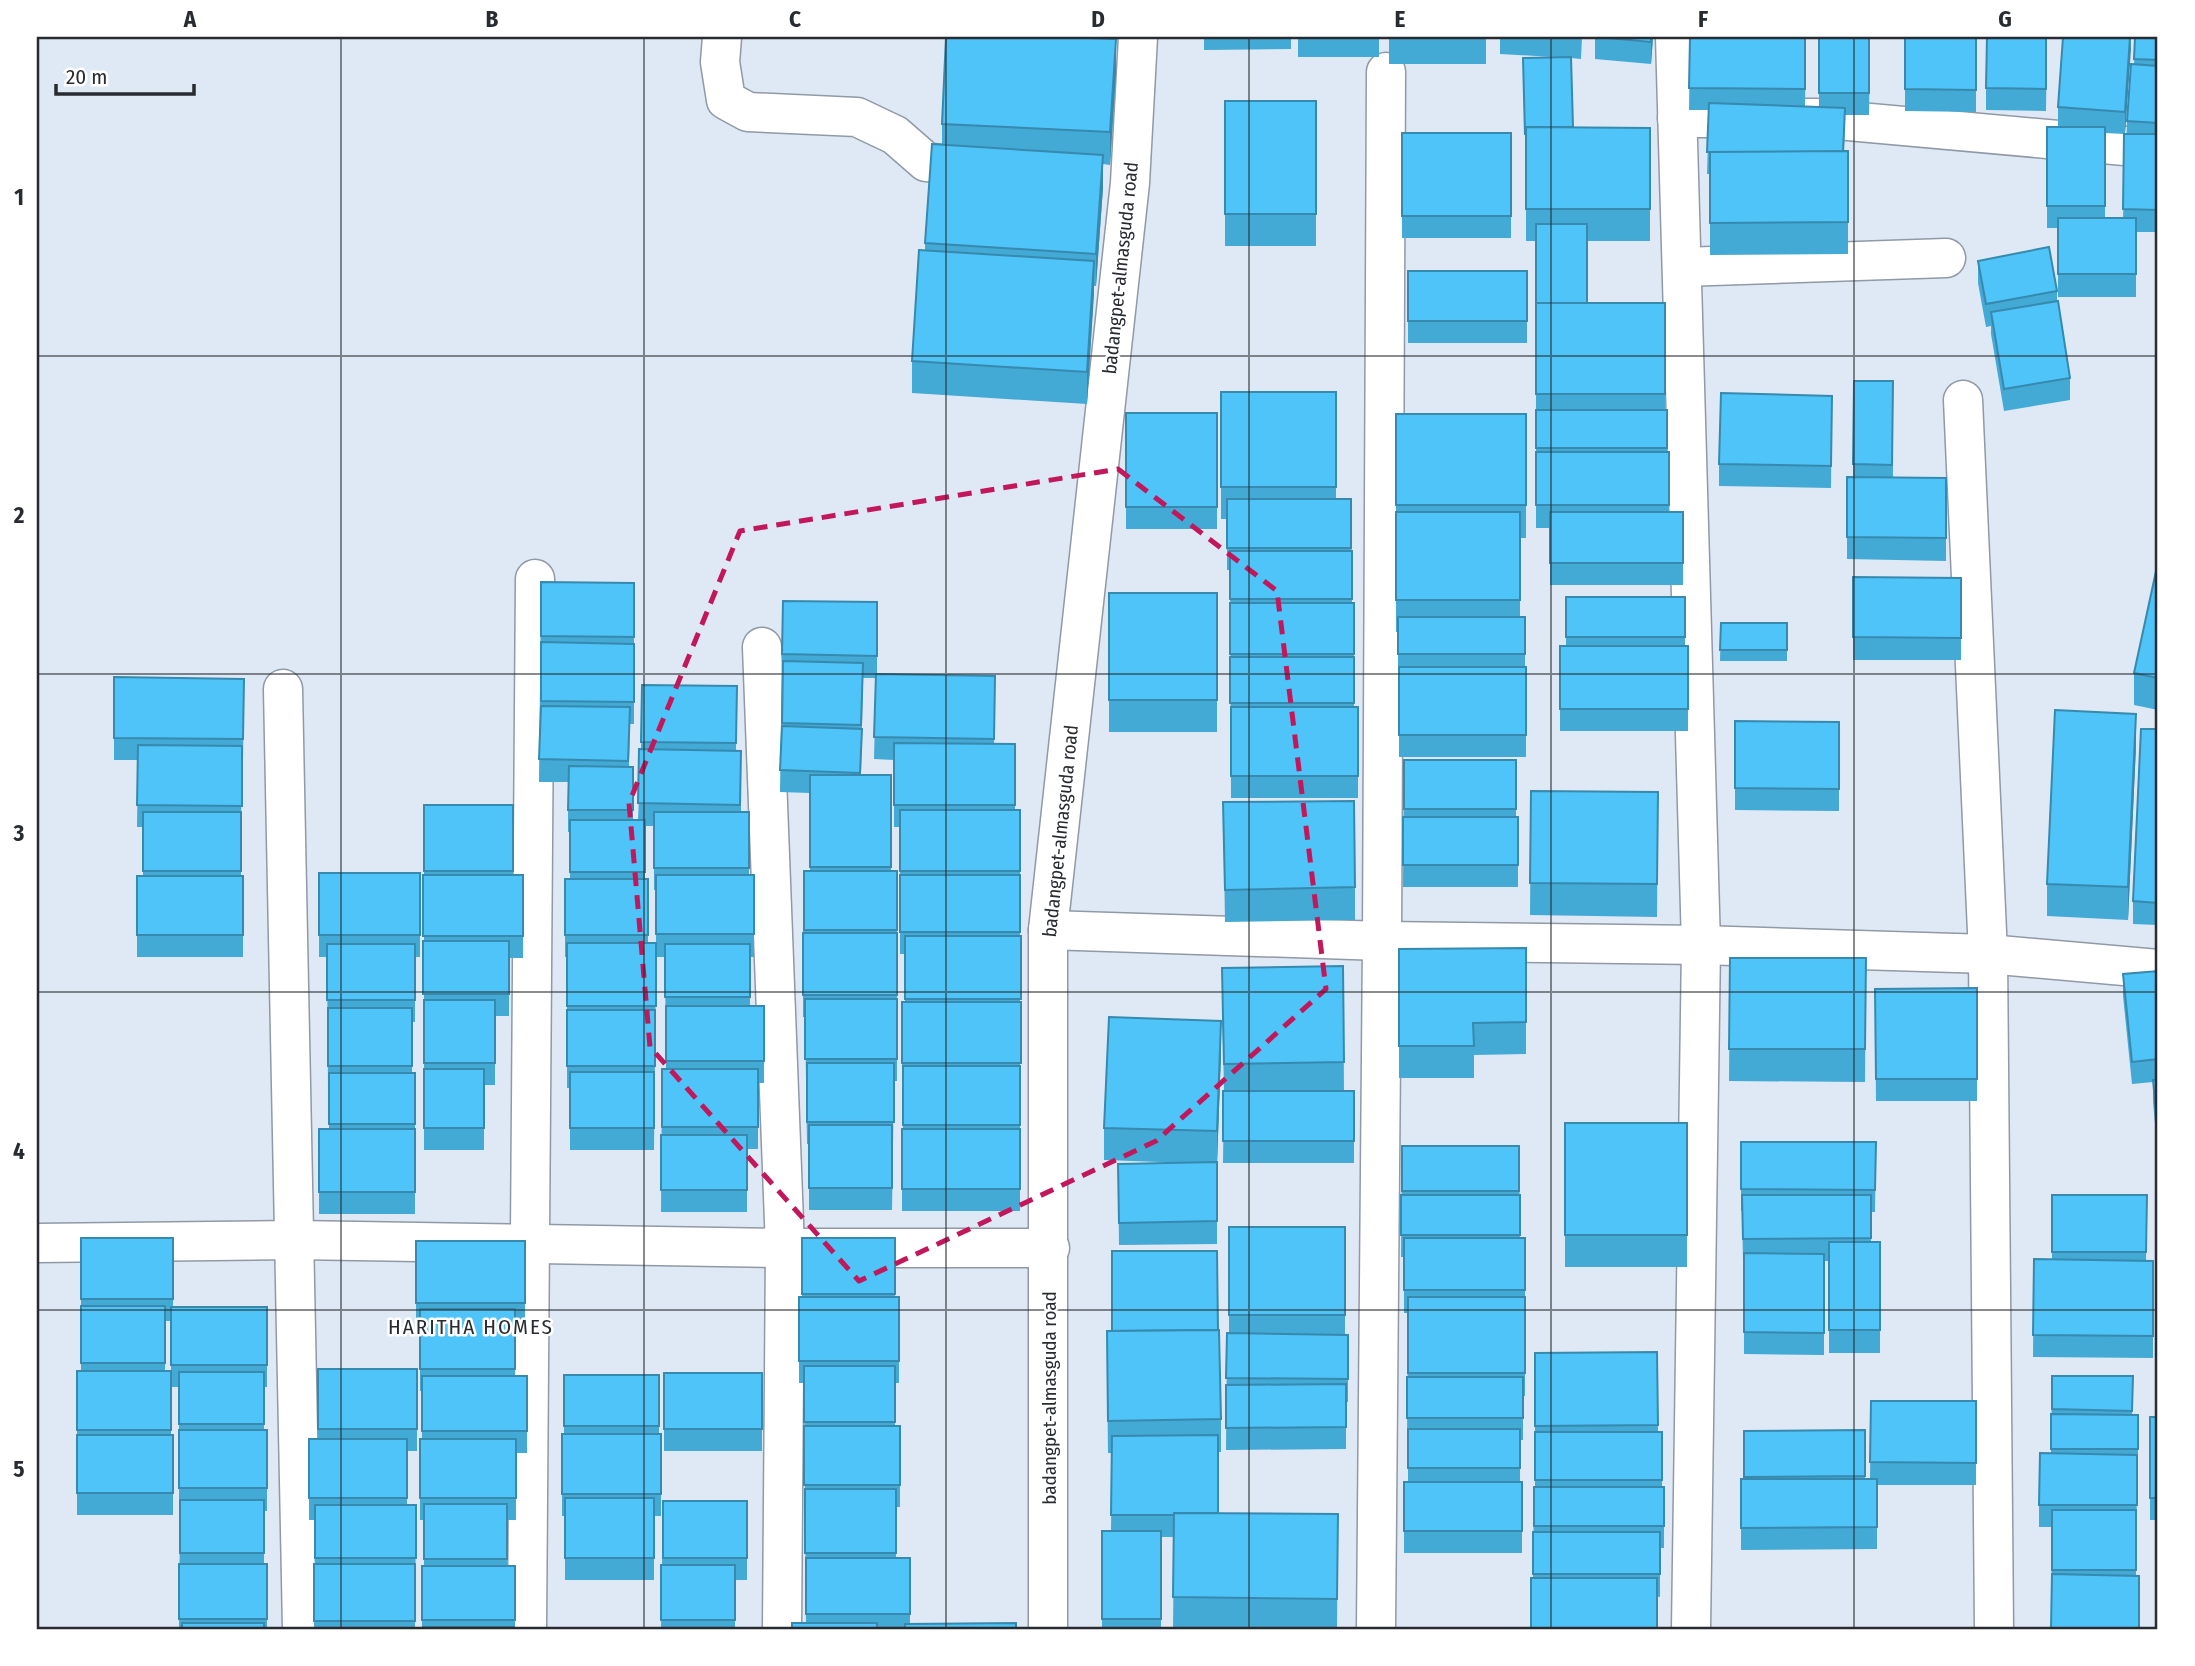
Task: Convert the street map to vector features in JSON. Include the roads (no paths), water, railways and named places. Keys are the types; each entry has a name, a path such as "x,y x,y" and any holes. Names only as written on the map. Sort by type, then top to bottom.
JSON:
{"street":[{"path":"722,37 720,62 726,100 748,112 857,117 895,135 926,162 1011,172"},
{"name":"badangpet-almasguda road","path":"1048,1629 1048,930 1130,183 1138,37"},
{"path":"1675,37 1701,945 1691,1629"},
{"path":"1376,1629 1386,72"},
{"path":"1676,118 1815,118 2158,149"},
{"path":"1090,179 1130,183"},
{"path":"1682,267 1946,258"},
{"path":"1963,400 1988,954 1994,1629"},
{"path":"527,1629 535,579"},
{"path":"762,647 785,1248 782,1629"},
{"path":"283,689 302,1629"},
{"path":"1048,930 1382,941 1701,945 1988,954 2158,969"},
{"path":"37,1243 295,1240 785,1248 1050,1248"}],"district":[{"name":"HARITHA HOMES","path":"471,1327"}]}
